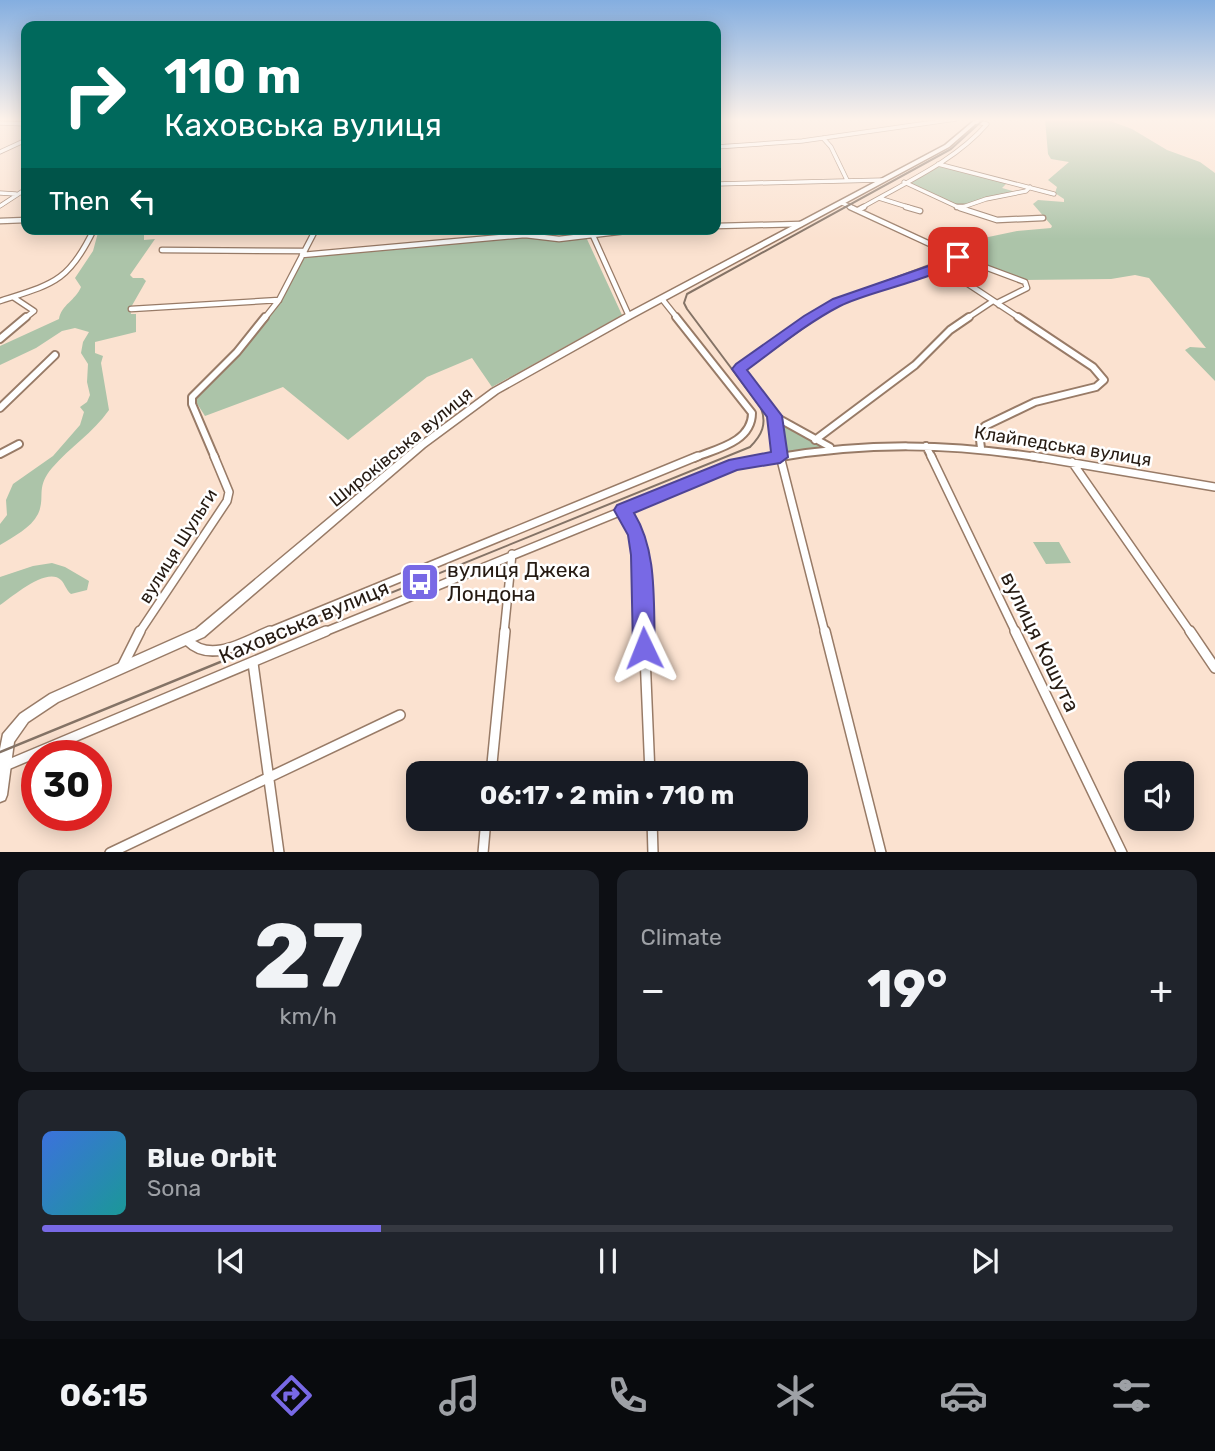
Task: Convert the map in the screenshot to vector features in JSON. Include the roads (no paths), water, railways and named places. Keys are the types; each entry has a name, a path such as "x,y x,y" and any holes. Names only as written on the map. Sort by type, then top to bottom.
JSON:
{"main road":[{"name":"Широківська вулиця","path":"1,767 8,739 24,718 41,705 188,641 462,414 522,375 923,159"},
{"path":"0,795 1,767"}],"street":[{"path":"836,159 847,180"},
{"path":"858,210 946,159"},
{"path":"938,164 1054,194"},
{"path":"721,184 883,180"},
{"path":"904,182 960,208 998,220 1043,218"},
{"path":"960,208 986,199 1026,191 1030,187"},
{"path":"0,206 21,192"},
{"path":"0,193 18,194"},
{"path":"879,198 920,211"},
{"path":"815,440 915,365 950,330 1027,288 1025,282 955,258 842,203"},
{"path":"0,220 21,220"},
{"path":"721,226 801,224"},
{"path":"0,301 64,277 83,256 92,235"},
{"name":"вулиця Шульги","path":"122,668 134,641 227,501 229,492 192,404 192,397 237,352 279,300 313,235"},
{"path":"162,250 303,253 512,236 536,235 554,239 572,235"},
{"path":"593,235 629,316"},
{"path":"955,258 950,265 956,275 1093,367 1104,380 1096,387 1035,402 985,426 979,432 981,448"},
{"path":"832,448 774,416 739,369 809,318 838,302 955,258"},
{"path":"0,339 34,311 13,297"},
{"path":"188,641 195,649 209,652 227,649 738,440 752,423 752,413 662,299"},
{"path":"131,309 279,300"},
{"path":"0,408 55,355"},
{"path":"774,416 780,457 881,852"},
{"path":"0,454 19,443"},
{"name":"вулиця Кошута","path":"926,446 1122,852"},
{"name":"Клайпедська вулиця","path":"780,457 832,448 981,448 1215,487"},
{"name":"Каховська вулиця","path":"1,767 735,464 780,457"},
{"path":"1072,462 1215,668"},
{"path":"623,510 637,534 641,555 649,761"},
{"path":"492,761 512,554"},
{"path":"253,663 279,852"},
{"path":"110,852 400,715"},
{"path":"483,852 485,831"},
{"path":"652,831 653,852"}],"tram line":[{"path":"292,633 750,447 762,429 764,419 761,408 687,309 684,303 687,294 933,159"},
{"path":"0,752 296,631"}],"place":[{"name":"вулиця Джека Лондона","path":"420,582"}]}
